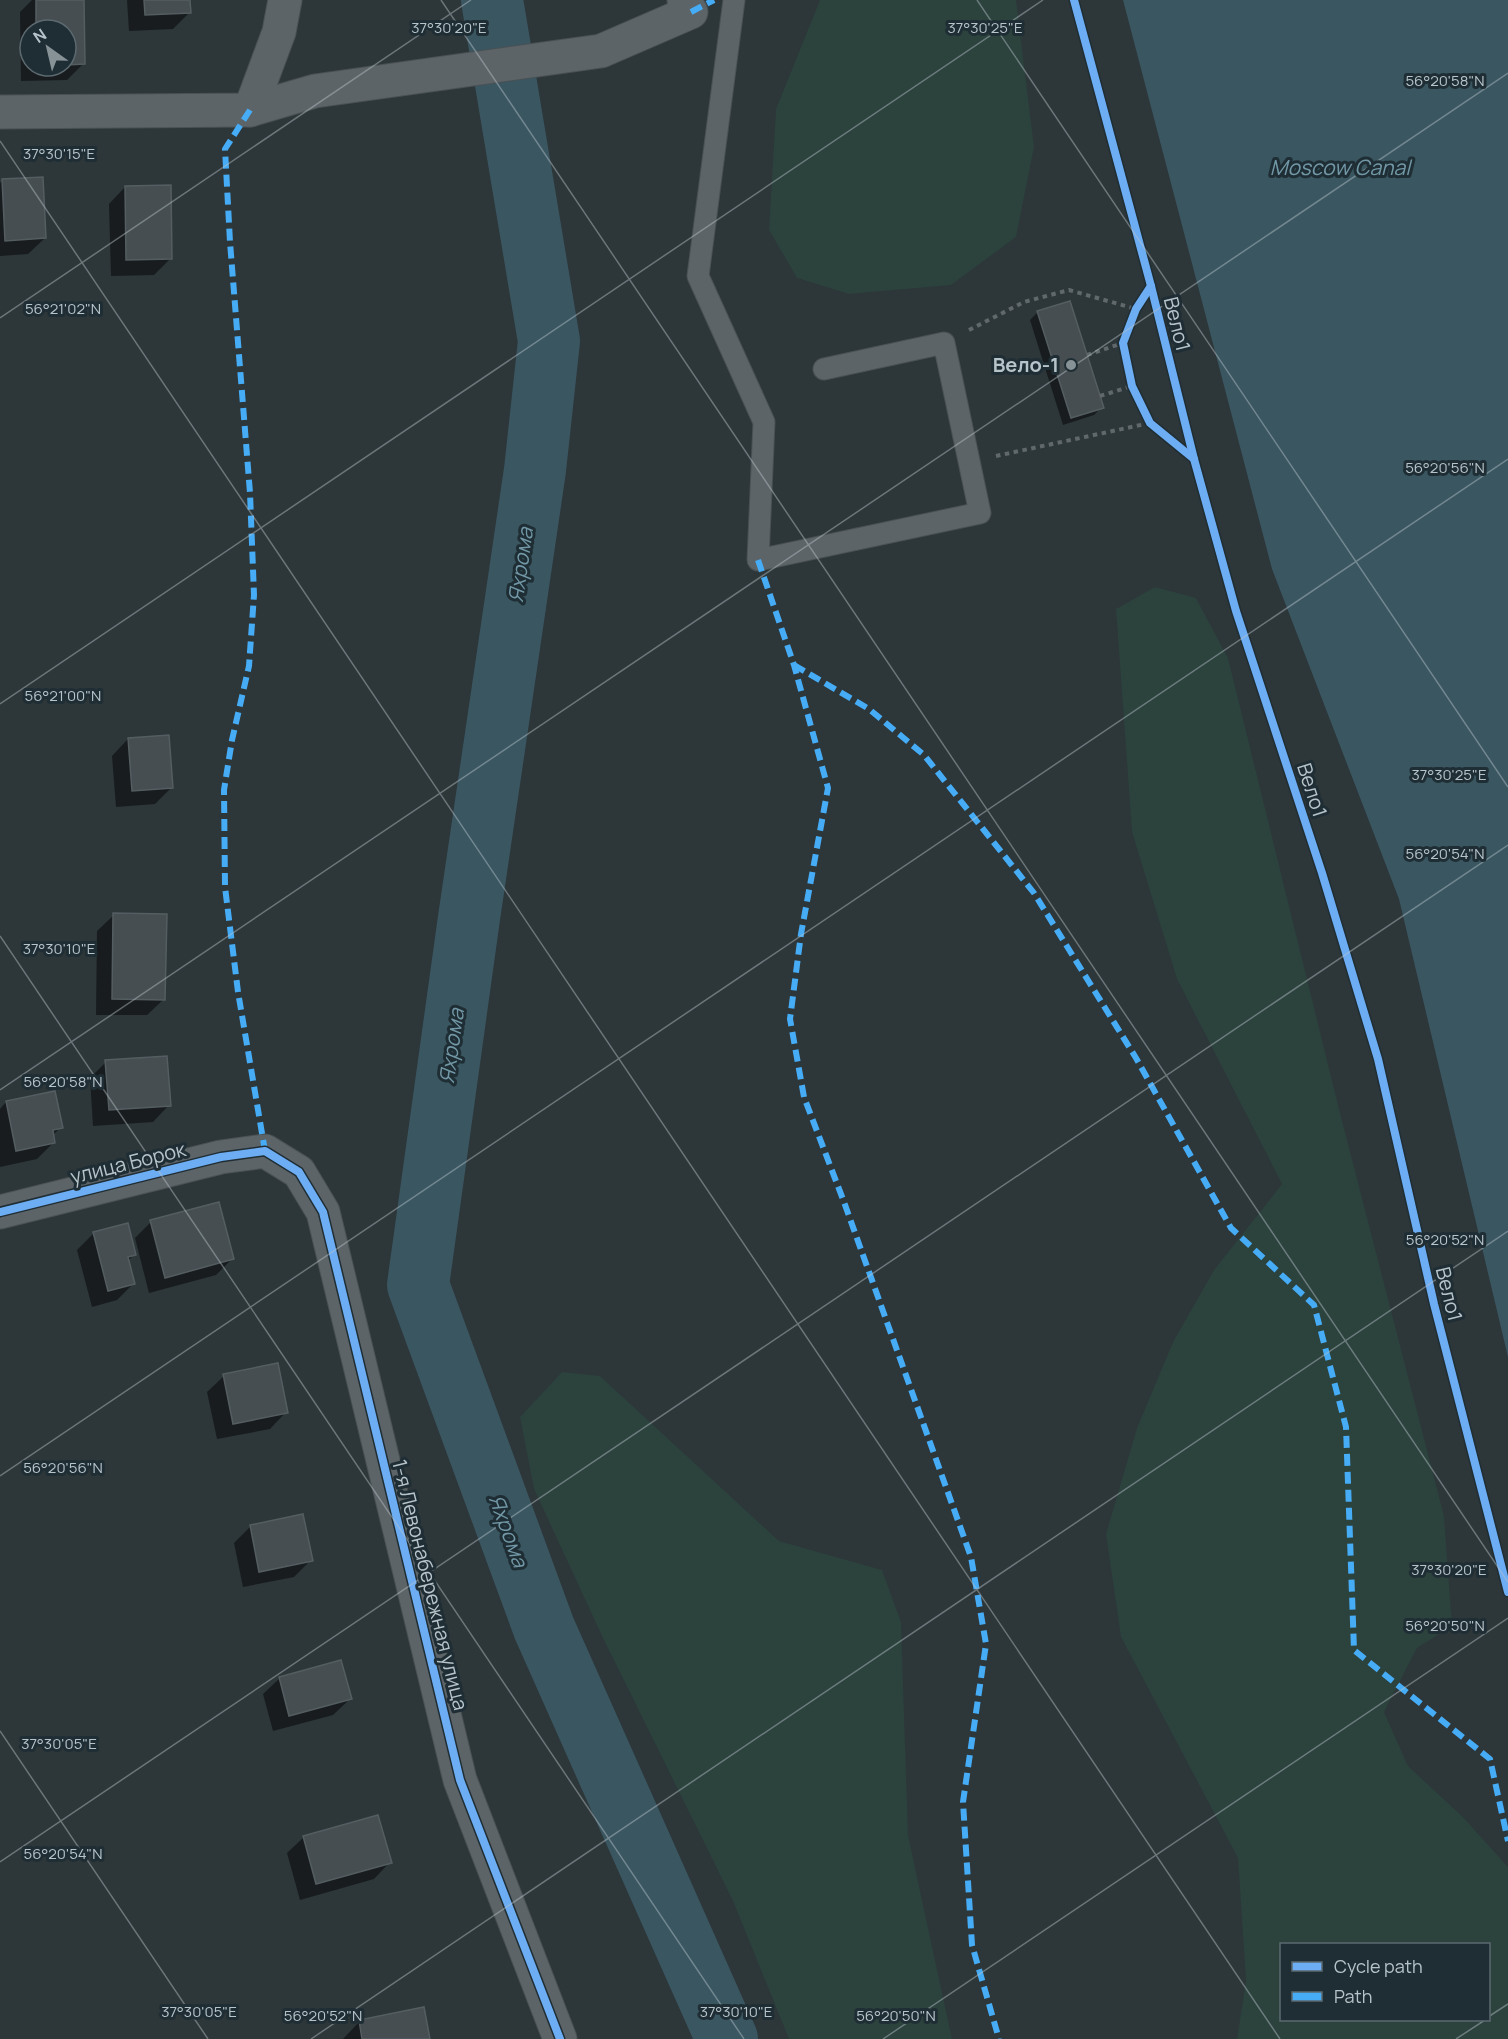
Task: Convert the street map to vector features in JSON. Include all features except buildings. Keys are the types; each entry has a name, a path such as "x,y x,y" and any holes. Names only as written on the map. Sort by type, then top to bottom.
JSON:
{"street":[{"path":"250,110 279,32 285,0"},
{"path":"0,112 250,110 315,91 601,51 688,6"},
{"name":"улица Борок","path":"0,1212 221,1157 265,1151"},
{"name":"1-я Левонабережная улица","path":"265,1151 298,1172 323,1212 460,1780 560,2039"}],"lane":[{"path":"734,0 698,276 764,422 758,560 980,513 944,343 824,369"}],"path":[{"path":"1151,286 1136,309 1123,343 1132,386 1150,423 1194,459"},
{"path":"944,343 1024,302 1069,290 1136,309"},
{"path":"1087,355 1123,343"},
{"path":"1100,396 1132,386"},
{"path":"970,461 1150,423"},
{"path":"1191,448 1197,470"}],"green space":[{"path":"820,0 1016,0 1034,147 1016,237 951,285 849,294 797,278 769,230 776,109"},
{"path":"1155,587 1196,598 1228,658 1339,1109 1444,1516 1452,1626 1417,1648 1384,1712 1408,1766 1462,1816 1508,1867 1508,2039 1237,2039 1246,1981 1238,1858 1121,1637 1106,1534 1137,1428 1173,1342 1214,1270 1282,1184 1177,979 1132,832 1116,609"},
{"path":"562,1372 600,1376 779,1541 882,1570 901,1622 908,1835 952,2039 789,2039 733,1901 602,1636 534,1489 520,1417"}],"water":[{"name":"Moscow Canal","path":"1123,0 1508,0 1508,1357 1399,899 1272,569"}],"waterway":[{"name":"Яхрома","path":"492,0 549,341 535,470 418,1285 544,1628 727,2039"}],"marked path":[{"path":"691,12 714,0"},
{"path":"250,110 225,149 250,493 254,595 249,666 232,740 224,790 225,887 238,992 265,1151"},
{"path":"758,560 794,665 828,788 801,934 790,1019 804,1097 971,1557 986,1644 963,1802 972,1945 999,2039"},
{"path":"794,665 869,709 924,755 1034,893 1136,1058 1231,1228 1314,1305 1346,1427 1354,1650 1490,1759 1508,1841"}],"cycle path":[{"name":"Вело1","path":"1074,0 1236,611 1322,873 1378,1059 1434,1304 1508,1592"},
{"path":"1151,286 1136,309 1123,343 1132,386 1150,423 1194,459"},
{"path":"0,1212 221,1157 265,1151 299,1172 323,1212 460,1780 560,2039"}],"place":[{"name":"Вело-1","path":"1071,365"}]}
